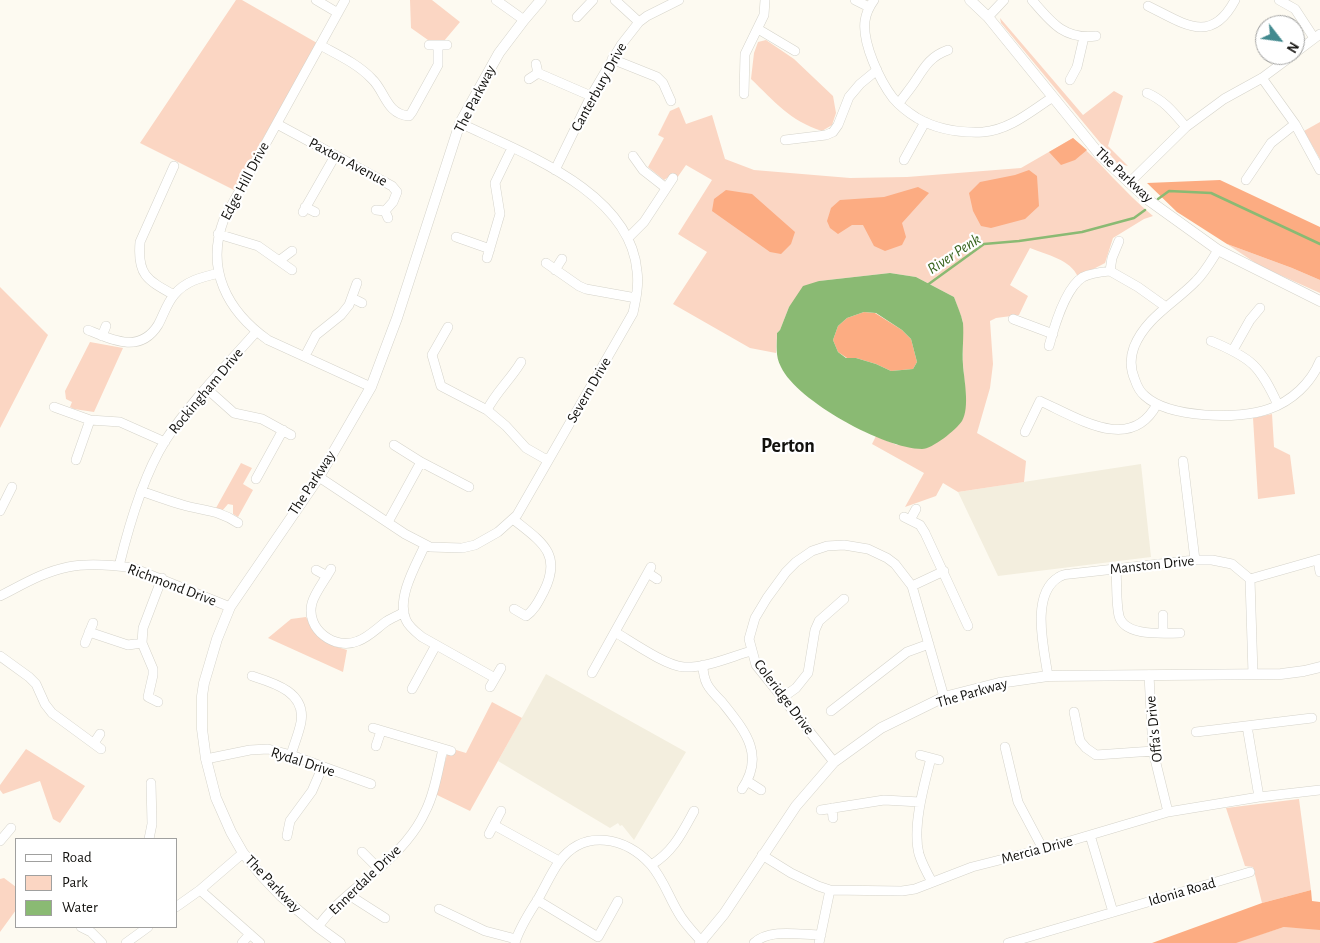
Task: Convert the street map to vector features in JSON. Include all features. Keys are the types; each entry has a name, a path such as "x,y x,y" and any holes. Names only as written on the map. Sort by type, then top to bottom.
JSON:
{"street":[{"path":"316,0 338,13"},
{"name":"Edge Hill Drive","path":"345,0 236,195 218,234 217,245 219,273 226,296 232,307 256,332 268,340 371,387"},
{"path":"496,0 524,20"},
{"name":"The Parkway","path":"340,943 318,928 262,876 243,853 222,815 206,759 202,729 204,683 217,639 230,607 319,477 371,387 387,348 460,123 499,53 541,0"},
{"path":"577,17 592,0"},
{"path":"615,0 638,22"},
{"name":"Canterbury Drive","path":"555,170 612,59 638,22 679,0"},
{"path":"744,94 746,54 764,15 765,0"},
{"path":"855,0 871,4 864,22 869,49 877,70 893,98 915,117 925,122 962,132 984,132 1003,128 1053,97"},
{"name":"The Parkway","path":"970,0 988,17 1100,155 1147,199 1218,250 1320,301"},
{"path":"988,17 1004,0"},
{"path":"1032,0 1060,30 1076,36 1096,36"},
{"path":"1148,6 1157,16 1190,27 1201,28 1220,21 1235,0"},
{"path":"1279,0 1295,9 1317,36 1305,45"},
{"path":"758,29 795,51"},
{"path":"1070,80 1077,67 1084,37"},
{"path":"320,45 362,70 375,81 386,102 401,114 409,116 438,65 438,45"},
{"path":"898,103 915,82 927,62 938,53 948,50"},
{"path":"612,59 657,77 663,83 672,101"},
{"path":"1129,183 1186,127 1224,99 1262,78 1279,65"},
{"path":"529,79 537,68 592,96"},
{"path":"786,140 826,135 833,132 838,125 849,97 860,84 877,70"},
{"path":"1262,78 1295,124 1320,170"},
{"path":"1148,93 1158,97 1169,106 1186,127"},
{"path":"904,160 925,122"},
{"name":"Severn Drive","path":"319,477 425,545 462,548 474,545 498,532 513,519 633,313 638,272 636,260 628,238 618,221 598,199 555,170 460,123"},
{"name":"Paxton Avenue","path":"276,124 392,186 397,192 393,202 383,213"},
{"path":"1246,180 1271,143 1295,124"},
{"path":"487,258 500,214 495,183 512,148"},
{"path":"315,212 304,210 335,156"},
{"path":"633,156 643,170 666,188"},
{"path":"174,295 148,280 141,266 139,252 140,242 173,170 180,177"},
{"path":"628,238 644,222 673,178"},
{"path":"218,234 258,246 292,270"},
{"path":"461,235 490,249"},
{"path":"1110,271 1112,258 1119,241"},
{"path":"1218,250 1196,282 1153,318 1134,346 1131,365 1133,376 1145,397 1165,408 1223,416 1268,410 1300,391 1318,371 1320,361"},
{"path":"280,260 292,251"},
{"path":"555,270 562,259"},
{"path":"546,263 586,289 636,298"},
{"path":"1049,346 1061,312 1075,283 1090,274 1110,271 1138,287 1166,307"},
{"path":"88,330 124,344 136,342 148,336 156,327 174,295 186,284 198,277 219,273"},
{"path":"305,356 316,334 341,315 349,305 357,284"},
{"path":"352,298 362,303"},
{"path":"1233,350 1250,320 1260,308"},
{"path":"1013,319 1052,334"},
{"path":"102,336 106,326"},
{"path":"448,327 432,355 441,386 487,410 506,426 526,448 548,460"},
{"name":"Rockingham Drive","path":"119,566 141,491 165,442 206,388 256,332"},
{"path":"1212,342 1233,350 1260,371 1278,405"},
{"path":"487,410 492,400 514,374 521,362"},
{"path":"206,388 234,413 262,419 287,432 256,479"},
{"path":"1025,432 1040,401 1093,425 1124,430 1142,424 1158,404"},
{"path":"54,407 90,420 120,422 165,442"},
{"path":"76,460 90,420"},
{"path":"394,445 469,488"},
{"path":"1183,461 1195,560"},
{"path":"388,522 421,462"},
{"path":"0,511 12,487"},
{"path":"141,491 184,505 211,510 226,515 238,523"},
{"path":"226,515 231,506"},
{"path":"916,509 907,518 920,526 925,533 969,620"},
{"path":"513,519 546,546 550,553 552,567 549,580 532,611 526,616 514,609"},
{"path":"425,545 407,585 404,603 406,621 413,630 436,645 495,678"},
{"name":"Coleridge Drive","path":"834,762 756,664 749,639 751,629 767,598 786,572 796,562 812,552 827,546 844,545 868,549 895,564 912,586 944,697"},
{"path":"1253,674 1250,578 1319,559 1320,572"},
{"name":"Manston Drive","path":"1048,676 1042,626 1042,602 1050,585 1060,576 1195,560 1227,562 1250,578"},
{"name":"Richmond Drive","path":"0,596 33,578 68,567 119,566 133,568 162,578 230,607"},
{"path":"1116,569 1119,616 1123,624 1139,632 1180,633"},
{"path":"316,570 329,573 312,602 311,616 326,638 344,645 359,641 387,621 404,612"},
{"path":"592,673 602,666 616,632 649,570 657,579"},
{"path":"912,586 944,571"},
{"path":"158,702 148,697 152,684 152,669 142,643 143,628 162,578"},
{"path":"782,698 796,688 808,673 815,630 819,622 844,599"},
{"path":"1163,615 1163,633"},
{"path":"85,643 91,628 128,645 142,643"},
{"path":"616,632 675,665 683,667 703,664 751,651"},
{"path":"831,711 907,652 929,644"},
{"path":"413,683 436,645"},
{"path":"0,656 32,681 52,713 98,746 100,734"},
{"path":"703,664 708,686 747,736 752,750 753,766 742,789"},
{"name":"The Parkway","path":"701,942 724,914 796,806 834,762 882,728 944,697 999,683 1048,676 1281,674 1320,667"},
{"path":"490,687 501,668"},
{"name":"Offa's Drive","path":"1149,675 1153,751 1168,812"},
{"path":"252,676 284,687 295,697 299,704 301,721 291,755"},
{"path":"1074,712 1080,741 1096,755 1153,751"},
{"path":"1196,732 1312,718"},
{"path":"1247,726 1259,797"},
{"name":"Ennerdale Drive","path":"318,928 340,902 379,869 406,840 426,810 447,750 377,730 376,746"},
{"path":"1004,746 1018,802 1043,849"},
{"name":"Rydal Drive","path":"206,759 256,749 268,750 291,755 322,768 370,784"},
{"path":"920,755 934,759 920,802 918,852 932,882"},
{"path":"287,836 290,821 312,791 322,768"},
{"path":"747,781 761,790"},
{"path":"149,838 152,824 151,787 160,791"},
{"name":"Mercia Drive","path":"762,855 791,873 830,890 902,891 915,889 972,867 1043,849 1168,812 1259,797 1320,790"},
{"path":"821,810 867,801 920,802"},
{"path":"832,808 833,818"},
{"path":"489,834 502,811"},
{"path":"651,866 664,857 675,844 694,811"},
{"path":"494,825 560,861"},
{"path":"0,840 11,828"},
{"path":"1090,835 1113,912"},
{"path":"439,908 479,929 516,941 560,861 574,848 588,841 608,840 619,842 630,848 651,866 678,912 701,942"},
{"path":"362,852 379,869"},
{"path":"178,906 200,890 243,853"},
{"name":"Idonia Road","path":"1008,943 1250,872"},
{"path":"200,890 260,943"},
{"path":"754,943 759,939 776,934 820,939 830,890"},
{"path":"349,895 385,918"},
{"path":"537,900 598,937 618,901"},
{"path":"84,928 102,943"},
{"path":"126,943 147,928"},
{"path":"242,943 250,934"}],"shaded area":[{"path":"1073,138 1087,150 1075,160 1061,165 1049,152"},
{"path":"1029,170 1037,176 1039,206 1025,219 991,228 981,226 973,211 969,193 980,182 1015,175"},
{"path":"1220,180 1320,227 1320,280 1227,244 1177,212 1147,183"},
{"path":"918,187 929,193 902,223 906,237 902,245 885,251 874,246 863,225 852,225 838,234 830,228 827,221 831,208 840,200 884,197"},
{"path":"726,190 752,194 795,232 791,244 781,254 770,252 712,211 714,199"},
{"path":"864,312 875,313 902,330 911,339 917,362 913,369 891,371 856,358 847,358 838,352 833,340 838,326 847,318"},
{"path":"1141,464 1151,557 998,576 958,492"},
{"path":"546,674 686,752 634,840 622,825 620,826 618,823 610,828 498,761"},
{"path":"1311,890 1312,901 1320,902 1320,930 1284,927 1236,943 1152,943 1262,903"}],"green space":[{"path":"236,0 242,0 317,43 234,190 140,143"},
{"path":"410,0 432,0 460,22 444,41 428,40 411,28"},
{"path":"1000,18 1083,115 1114,91 1123,96 1108,146 1128,166 1117,163 1001,23"},
{"path":"766,40 794,59 833,96 836,113 832,125 822,131 801,122 783,110 751,79 754,53 758,42"},
{"path":"679,107 686,124 712,115 725,159 754,170 850,178 907,177 1021,168 1073,138 1153,216 1144,219 1113,238 1105,263 1078,277 1070,266 1064,262 1030,248 1010,285 1028,296 1019,315 996,318 990,321 993,364 990,388 977,433 1026,461 1024,482 958,492 943,483 936,496 905,507 924,473 872,444 876,436 897,445 966,400 963,364 963,322 954,297 916,277 890,273 819,281 789,307 777,333 776,353 750,348 673,304 707,252 678,234 712,180 686,165 677,178 673,174 664,180 648,167 664,138 658,135 670,111"},
{"path":"1320,122 1320,159 1304,131"},
{"path":"1227,244 1320,280 1320,293 1260,266"},
{"path":"0,287 48,335 0,428"},
{"path":"90,342 123,348 94,412 70,407 72,402 66,399 65,391"},
{"path":"1272,414 1274,447 1290,455 1295,494 1258,499 1253,418"},
{"path":"241,463 252,468 243,484 253,490 238,517 233,514 233,505 228,504 222,511 216,508"},
{"path":"306,617 322,640 347,650 343,672 268,638 291,619"},
{"path":"492,702 522,718 470,811 435,794 447,755 453,749 466,753"},
{"path":"26,749 85,786 60,823 53,819 40,781 3,794 0,790 0,785"},
{"path":"1299,799 1311,890 1262,903 1253,867 1245,866 1226,808"},
{"path":"4,878 15,886 15,911 0,932 0,879"},
{"path":"1284,927 1320,928 1320,943 1233,943"}],"water":[{"path":"890,273 916,277 954,297 963,323 963,360 966,393 964,415 962,421 955,429 937,443 926,448 906,447 865,432 844,421 823,408 790,380 778,359 777,333 789,307 803,286 819,281","holes":["864,312 876,313 902,330 911,339 917,362 913,369 891,371 856,358 846,358 838,352 833,340 838,326 847,318"]}],"waterway":[{"name":"River Penk","path":"1158,199 1169,191 1211,193 1320,244"},
{"name":"River Penk","path":"926,286 984,244 1082,232 1134,218 1145,210"}],"district":[{"name":"Perton","path":"788,446"}]}
